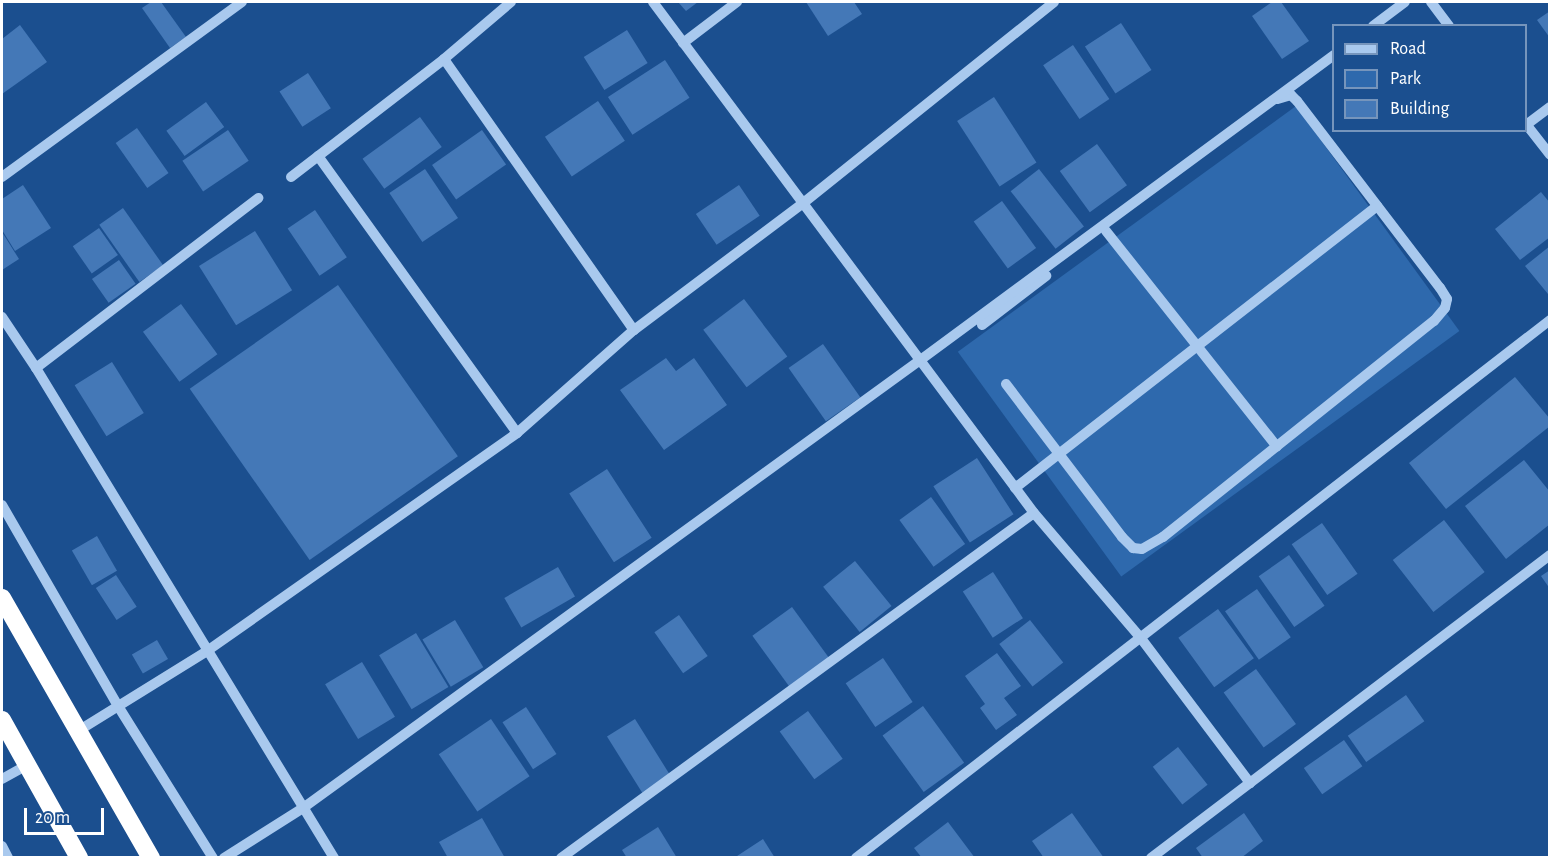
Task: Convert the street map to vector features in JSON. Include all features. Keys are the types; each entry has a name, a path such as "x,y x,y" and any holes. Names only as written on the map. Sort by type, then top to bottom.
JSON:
{"highway":[{"path":"2,598 152,858"},
{"path":"2,720 79,858"}],"street":[{"path":"3,172 242,2"},
{"path":"291,177 444,59 511,2"},
{"path":"653,2 1034,513 1140,637 1250,783"},
{"path":"683,43 737,2"},
{"path":"78,731 207,651 516,433 634,330 802,204 1053,2"},
{"path":"1376,24 1405,2"},
{"path":"1431,2 1448,24"},
{"path":"224,858 303,808 919,361 1332,55"},
{"path":"444,59 634,330"},
{"path":"982,325 1285,95 1291,95 1298,101 1446,299 1444,308 1434,321 1163,537 1142,549 1133,548 1122,537 1006,384"},
{"path":"1527,123 1550,107"},
{"path":"1527,125 1550,155"},
{"path":"318,156 516,433"},
{"path":"36,368 258,198"},
{"path":"1015,488 1377,206"},
{"path":"1106,231 1276,447"},
{"path":"2,318 36,368 334,858"},
{"path":"856,858 1550,320"},
{"path":"2,505 118,705 213,858"},
{"path":"561,858 1034,513"},
{"path":"1151,858 1550,555"},
{"path":"2,780 27,765"},
{"path":"2,846 8,858"}],"green space":[{"path":"1296,106 1459,331 1121,577 958,352"}],"building":[{"path":"151,2 161,2 186,37 170,48 142,8"},
{"path":"678,2 698,2 686,11"},
{"path":"806,2 854,2 862,14 828,36"},
{"path":"1272,2 1281,2 1309,41 1282,59 1252,16"},
{"path":"1550,11 1550,38 1537,20"},
{"path":"1121,23 1151,70 1115,93 1085,46"},
{"path":"20,25 47,62 2,94 2,39"},
{"path":"627,30 648,63 604,90 584,57"},
{"path":"1073,45 1109,99 1080,119 1043,65"},
{"path":"665,60 690,98 632,135 608,97"},
{"path":"308,73 331,108 302,127 279,92"},
{"path":"994,97 1036,162 1000,186 957,121"},
{"path":"598,101 625,141 572,177 545,137"},
{"path":"206,102 224,127 185,156 166,131"},
{"path":"420,117 442,147 384,189 363,159"},
{"path":"137,128 169,173 147,188 116,143"},
{"path":"228,130 249,161 203,191 182,161"},
{"path":"482,130 506,164 456,199 432,165"},
{"path":"1097,144 1127,185 1090,212 1060,171"},
{"path":"425,169 458,218 422,242 389,193"},
{"path":"1039,169 1084,227 1056,249 1011,191"},
{"path":"23,185 51,228 15,251 2,230 2,199"},
{"path":"739,185 760,216 717,245 696,214"},
{"path":"1541,192 1550,203 1550,237 1520,260 1495,229"},
{"path":"1002,201 1036,248 1008,268 974,222"},
{"path":"123,208 163,265 139,282 99,225"},
{"path":"315,210 347,257 320,276 288,228"},
{"path":"99,228 118,255 92,273 73,246"},
{"path":"255,231 292,290 236,325 199,266"},
{"path":"2,232 19,259 2,270"},
{"path":"1550,246 1550,293 1548,294 1525,266"},
{"path":"119,260 136,284 109,303 92,279"},
{"path":"338,285 458,456 310,560 190,389"},
{"path":"744,299 787,357 747,387 703,330"},
{"path":"181,304 217,354 179,382 143,332"},
{"path":"823,344 860,397 826,421 789,368"},
{"path":"666,358 676,371 694,358 727,405 664,450 620,390"},
{"path":"112,362 144,413 106,436 75,385"},
{"path":"1515,377 1550,419 1550,426 1446,509 1409,463"},
{"path":"977,458 1013,514 970,543 933,486"},
{"path":"1524,460 1550,492 1550,524 1506,559 1465,506"},
{"path":"607,469 652,538 614,562 569,494"},
{"path":"931,497 965,544 934,567 899,520"},
{"path":"1444,520 1485,572 1433,612 1393,560"},
{"path":"1322,523 1358,574 1327,595 1292,544"},
{"path":"97,536 117,571 92,585 72,550"},
{"path":"1289,555 1325,606 1294,627 1259,576"},
{"path":"855,561 892,606 860,632 823,587"},
{"path":"558,567 575,596 521,627 504,598"},
{"path":"1550,570 1550,589 1541,576"},
{"path":"993,572 1023,618 993,638 963,592"},
{"path":"116,575 137,607 117,620 96,588"},
{"path":"1257,589 1291,637 1259,660 1225,611"},
{"path":"792,607 830,659 790,688 752,636"},
{"path":"1218,609 1254,658 1214,687 1178,638"},
{"path":"679,615 708,656 683,673 654,632"},
{"path":"455,620 483,667 451,687 422,640"},
{"path":"1030,620 1063,663 1033,687 999,644"},
{"path":"416,633 448,687 412,709 379,655"},
{"path":"157,640 168,659 143,674 132,654"},
{"path":"997,653 1021,686 1004,698 1017,715 996,730 980,708 985,704 965,676"},
{"path":"883,658 913,702 875,727 846,683"},
{"path":"362,662 395,717 358,739 325,684"},
{"path":"1256,669 1296,724 1264,748 1224,693"},
{"path":"1406,695 1424,721 1366,762 1348,736"},
{"path":"923,706 964,763 924,792 883,735"},
{"path":"526,707 556,754 533,769 503,722"},
{"path":"808,711 843,759 814,779 780,732"},
{"path":"491,719 530,776 477,811 439,754"},
{"path":"635,719 672,778 644,796 607,736"},
{"path":"1344,740 1362,766 1322,794 1304,768"},
{"path":"1178,747 1208,785 1182,805 1153,767"},
{"path":"1072,813 1104,858 1044,858 1032,841"},
{"path":"1244,813 1263,841 1241,858 1203,858 1196,848"},
{"path":"482,818 505,858 448,858 439,842"},
{"path":"948,822 975,858 922,858 914,848"},
{"path":"658,827 677,858 627,858 622,850"},
{"path":"763,839 775,858 734,858"}]}
